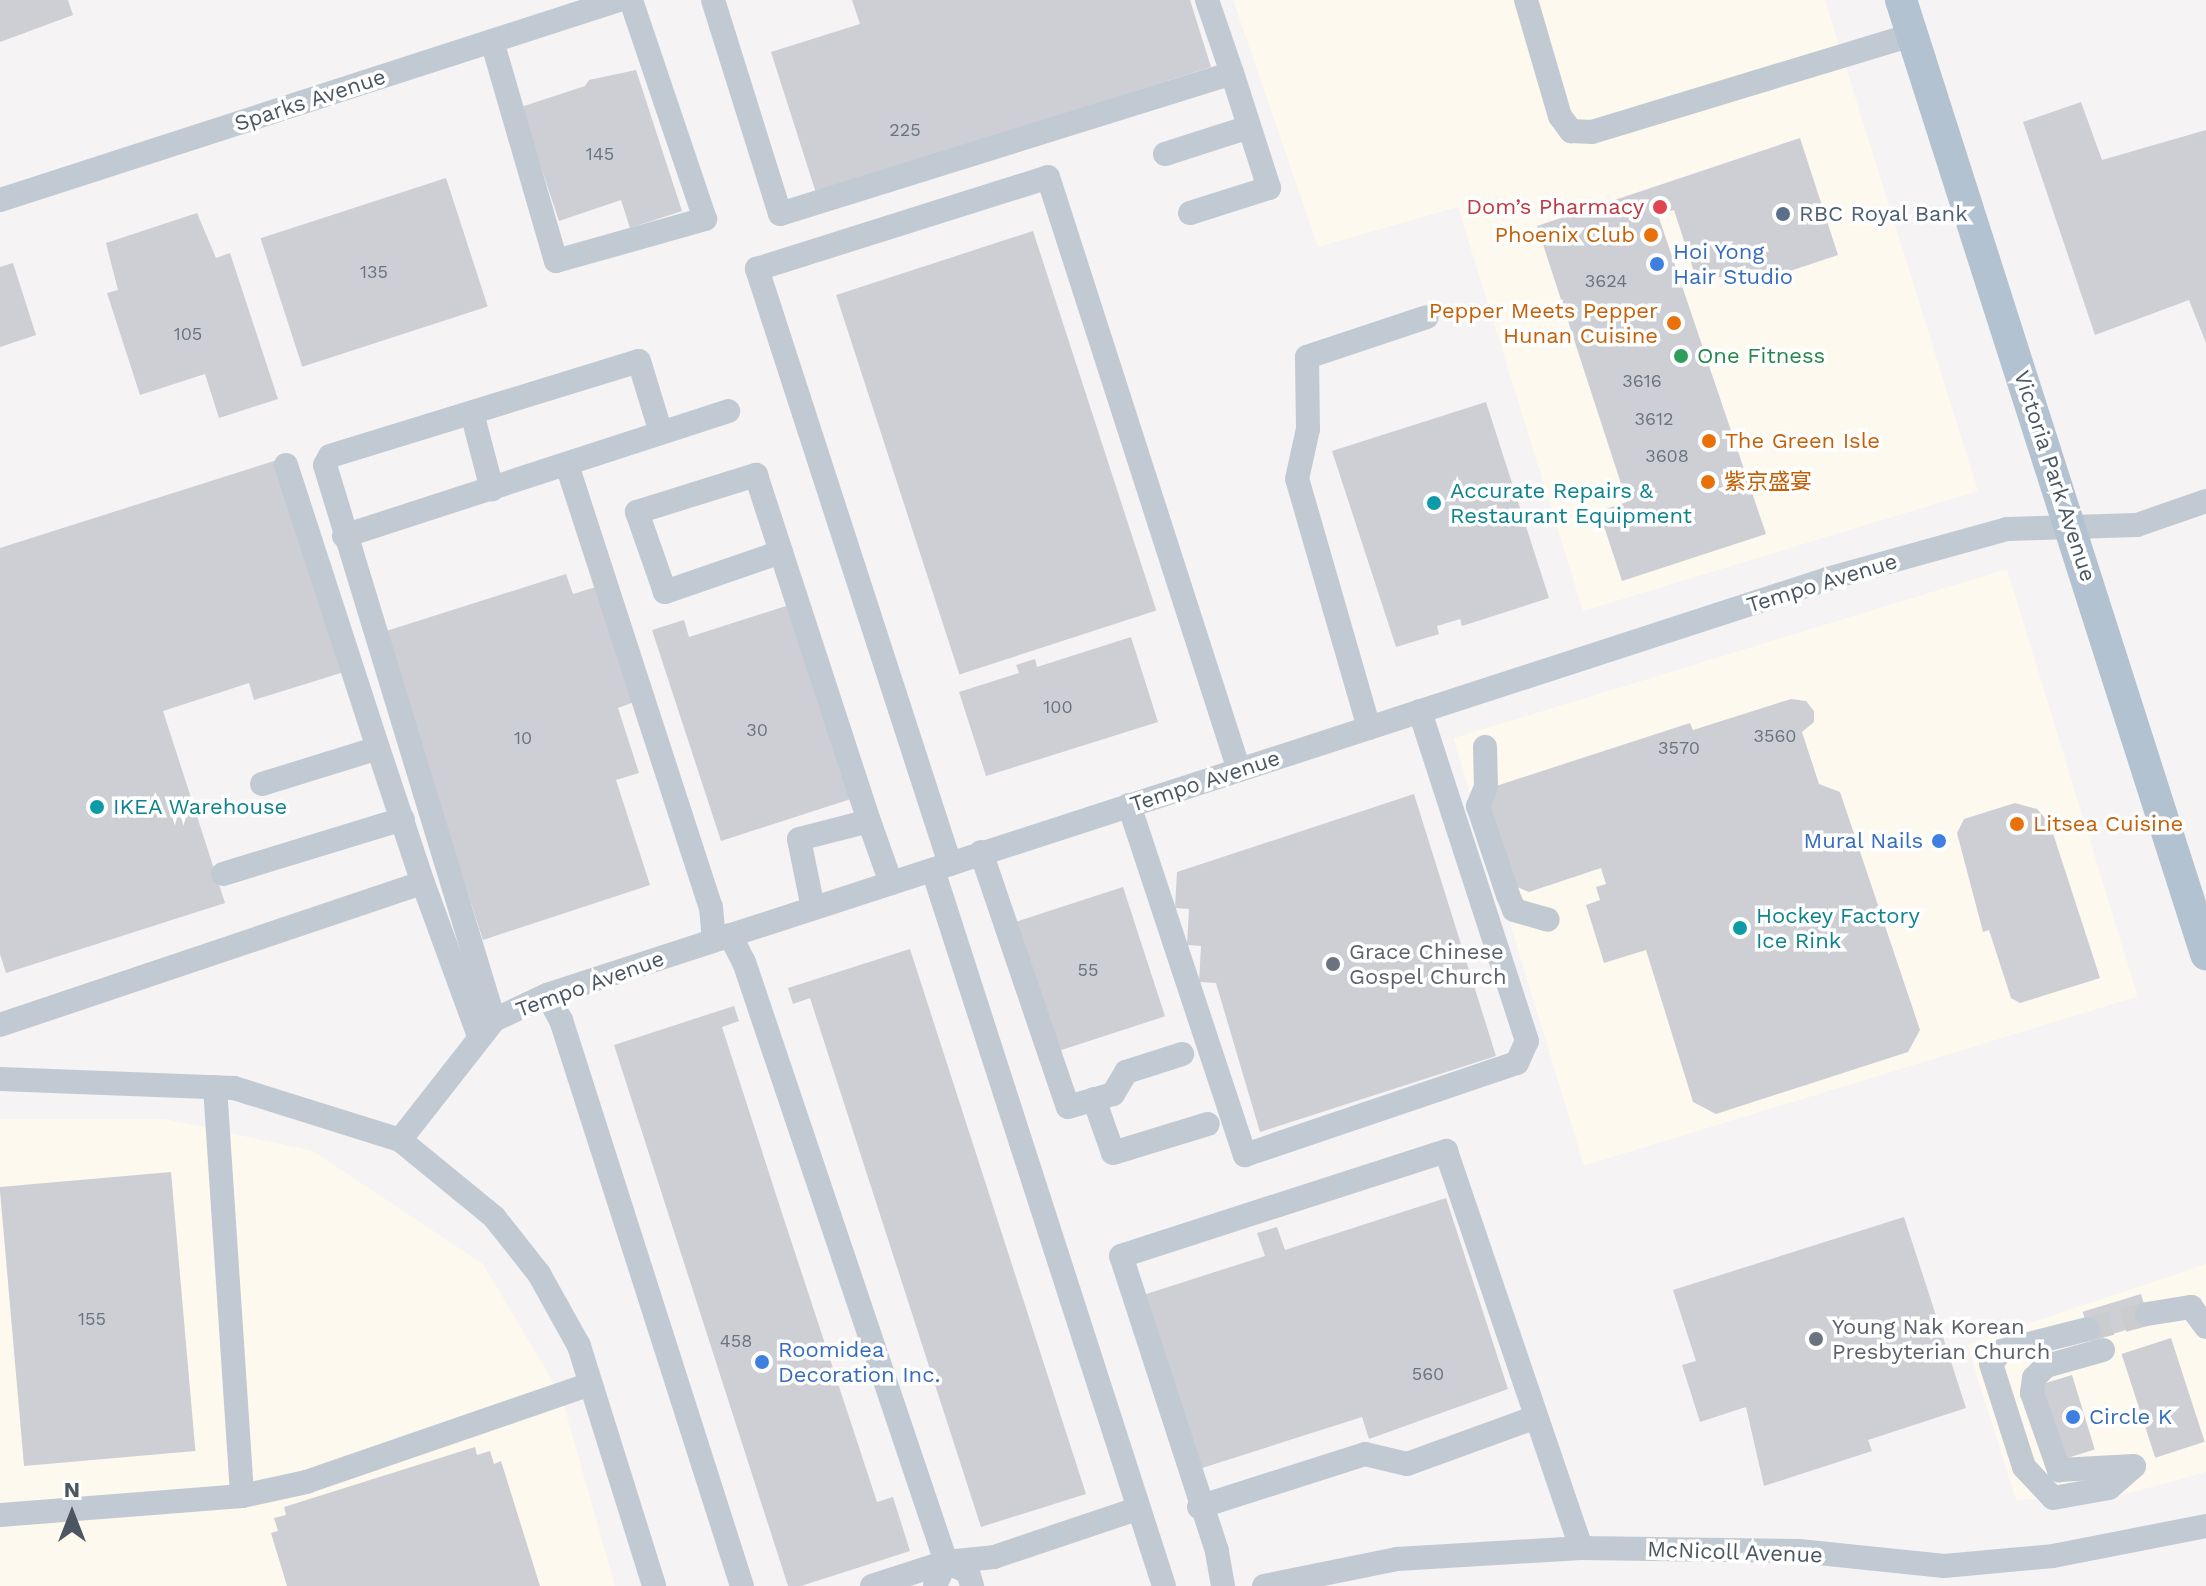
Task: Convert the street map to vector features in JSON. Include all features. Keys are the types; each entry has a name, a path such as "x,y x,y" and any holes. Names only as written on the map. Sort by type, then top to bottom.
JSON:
{"main road":[{"name":"Victoria Park Avenue","path":"1901,0 2206,954"}],"street":[{"name":"Sparks Avenue","path":"0,200 619,0"},
{"path":"492,41 556,261 705,219 631,0"},
{"path":"713,0 780,214 1232,73"},
{"path":"1190,213 1269,188 1207,0"},
{"path":"1526,0 1560,116 1571,131 1602,129 1912,35"},
{"path":"1165,154 1249,127"},
{"path":"1164,1586 1137,1509 757,269 1048,177 1239,770"},
{"path":"1369,728 1297,479 1308,429 1307,357 1427,317"},
{"path":"487,1028 326,474 330,456 639,361 661,433"},
{"path":"344,536 728,411"},
{"path":"472,413 492,489"},
{"path":"286,465 423,883 487,1028"},
{"path":"567,465 711,907 722,938 744,962 946,1562 935,1586"},
{"path":"781,552 665,592 637,512 756,475 891,883"},
{"name":"Tempo Avenue","path":"400,1140 487,1028 547,995 981,852 1904,557 2007,529 2137,525 2206,501"},
{"path":"1129,805 1245,1155 1517,1063 1527,1041 1420,711"},
{"path":"1485,747 1486,787 1478,806 1508,895 1514,910 1548,920"},
{"path":"262,784 378,748"},
{"path":"223,874 403,819"},
{"path":"813,908 799,839 869,821"},
{"path":"981,852 1068,1107 1113,1094 1126,1072 1182,1054"},
{"path":"0,1025 423,883"},
{"path":"547,995 561,1020 742,1586"},
{"path":"0,1079 234,1088 400,1140 494,1217 539,1274 579,1346 654,1586"},
{"path":"215,1087 242,1496"},
{"path":"1094,1099 1113,1153 1208,1124"},
{"path":"1223,1586 1121,1256 1446,1151 1581,1548"},
{"path":"2147,1314 2191,1307 2206,1327"},
{"path":"2088,1329 2001,1351 1991,1364 2024,1467 2053,1498 2109,1488 2134,1466 2059,1470 2032,1393 2034,1378 2046,1366 2103,1350"},
{"path":"0,1515 242,1496 306,1482 591,1384"},
{"path":"1199,1507 1365,1454 1407,1464 1536,1417"},
{"path":"872,1586 946,1562 994,1557 1137,1509"},
{"name":"McNicoll Avenue","path":"1264,1586 1397,1559 1581,1548 1799,1551 1944,1566 2053,1556 2206,1526"},
{"path":"946,1562 968,1572 972,1586"}],"shaded area":[{"path":"1233,0 1825,0 1978,491 1583,611 1458,207 1318,247"},
{"path":"2007,569 2138,996 1584,1166 1453,738"},
{"path":"0,1119 165,1119 313,1151 483,1264 561,1395 615,1586 0,1586"},
{"path":"2206,1264 2206,1472 2126,1494 2016,1500 1967,1344"}],"building":[{"path":"0,0 68,0 73,15 0,42"},
{"path":"852,0 1190,0 1211,67 816,193 771,52 860,24"},
{"path":"636,70 682,211 630,228 621,200 559,221 521,107 585,86 589,80"},
{"path":"2081,102 2102,160 2206,130 2206,343 2189,300 2095,335 2023,122"},
{"path":"1800,138 1838,255 1754,283 1749,268 1698,284 1674,210 1658,215 1766,534 1622,581 1599,511 1627,502 1537,226"},
{"path":"446,178 488,306 302,367 261,238"},
{"path":"197,213 216,258 230,253 278,399 219,418 205,374 140,395 107,293 118,290 106,243"},
{"path":"1033,231 1156,610 959,674 836,295"},
{"path":"13,263 36,335 0,347 0,267"},
{"name":"Accurate Repairs & Restaurant Equipment","path":"1486,402 1549,598 1462,626 1460,619 1437,626 1439,634 1396,647 1332,451"},
{"name":"IKEA Warehouse","path":"277,460 344,672 254,700 249,683 163,711 225,903 6,973 0,954 0,548"},
{"path":"566,574 573,594 599,586 637,701 618,708 639,773 616,780 650,885 483,940 383,632"},
{"path":"789,605 851,799 721,841 652,630 684,620 689,637"},
{"path":"1131,637 1158,722 986,776 959,692 1019,673 1016,665 1035,659 1037,667"},
{"name":"Hockey Factory Ice Rink","path":"1791,699 1806,701 1814,711 1814,722 1802,732 1819,784 1840,792 1920,1030 1908,1052 1716,1114 1693,1102 1646,950 1604,963 1586,905 1600,900 1596,887 1606,884 1601,868 1529,892 1510,884 1486,815 1496,786 1690,723 1693,730"},
{"name":"Grace Chinese Gospel Church","path":"1414,794 1496,1056 1260,1132 1216,983 1199,982 1201,946 1187,945 1189,909 1175,908 1177,872"},
{"path":"2015,803 2037,809 2050,824 2100,978 2020,1003 2011,998 1989,930 1983,932 1957,833 1964,819"},
{"path":"1123,887 1165,1016 1054,1052 1012,923"},
{"path":"910,949 1086,1494 981,1527 810,998 793,1004 788,988"},
{"path":"734,1006 739,1021 722,1027 780,1207 877,1502 893,1497 910,1551 801,1586 788,1586 614,1045"},
{"path":"171,1172 195,1451 24,1466 0,1187"},
{"path":"1446,1198 1508,1389 1369,1439 1362,1417 1196,1470 1140,1296 1265,1256 1257,1233 1277,1227 1285,1250"},
{"name":"Young Nak Korean Presbyterian Church","path":"1904,1217 1966,1408 1868,1440 1872,1451 1764,1486 1746,1407 1700,1422 1682,1365 1696,1361 1673,1290"},
{"path":"2141,1294 2150,1323 2091,1341 2083,1312"},
{"path":"2171,1338 2205,1442 2155,1458 2122,1354"},
{"path":"2072,1375 2095,1450 2058,1461 2036,1386"},
{"path":"475,1447 477,1455 490,1451 494,1464 501,1461 540,1586 287,1586 271,1533 278,1531 274,1518 286,1515 284,1507"}],"tunnel":[{"path":"2088,1329 2147,1314"}],"place":[{"name":"Dom’s Pharmacy","path":"1660,207"},
{"name":"RBC Royal Bank","path":"1783,214"},
{"name":"Phoenix Club","path":"1651,235"},
{"name":"Hoi Yong Hair Studio","path":"1657,264"},
{"name":"Pepper Meets Pepper Hunan Cuisine","path":"1674,323"},
{"name":"One Fitness","path":"1681,356"},
{"name":"The Green Isle","path":"1709,441"},
{"name":"紫京盛宴","path":"1708,482"},
{"name":"Accurate Repairs & Restaurant Equipment","path":"1434,503"},
{"name":"IKEA Warehouse","path":"97,807"},
{"name":"Litsea Cuisine","path":"2017,824"},
{"name":"Mural Nails","path":"1939,841"},
{"name":"Hockey Factory Ice Rink","path":"1740,928"},
{"name":"Grace Chinese Gospel Church","path":"1333,964"},
{"name":"Young Nak Korean Presbyterian Church","path":"1816,1339"},
{"name":"Roomidea Decoration Inc.","path":"762,1362"},
{"name":"Circle K","path":"2073,1417"}]}
